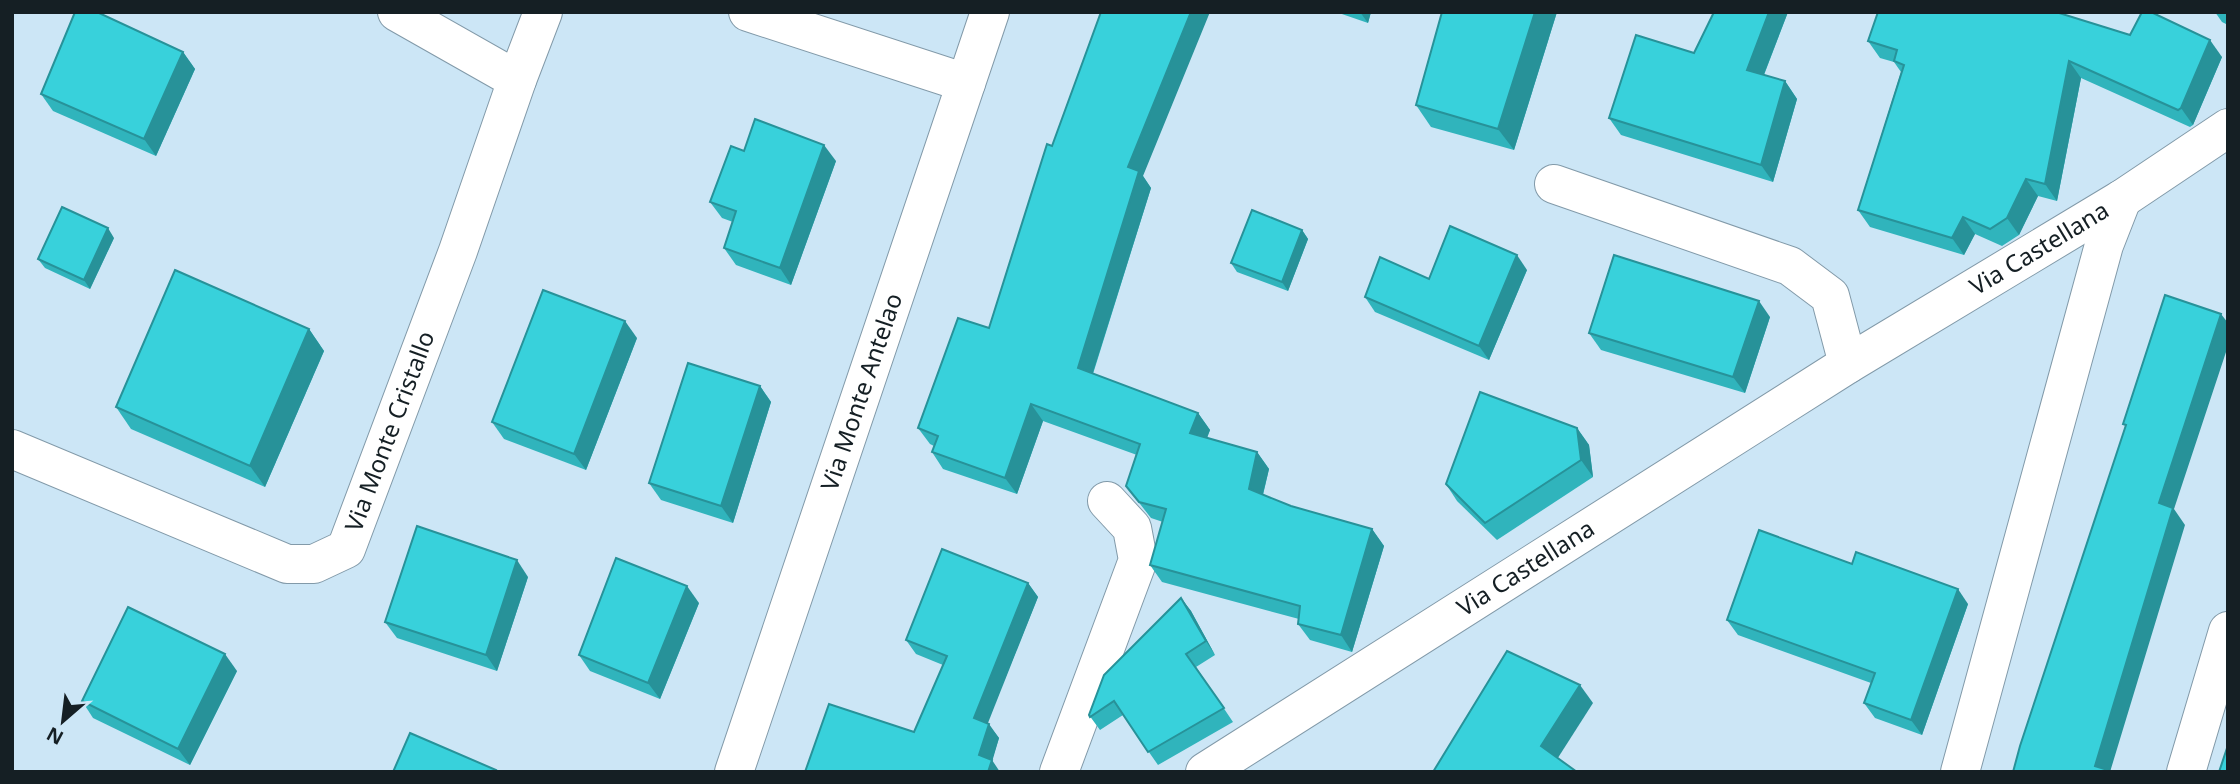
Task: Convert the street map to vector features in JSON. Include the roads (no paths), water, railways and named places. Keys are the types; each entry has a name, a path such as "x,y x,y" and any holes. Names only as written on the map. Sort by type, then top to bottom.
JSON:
{"street":[{"path":"397,12 517,80"},
{"name":"Via Monte Cristallo","path":"12,449 287,564 314,564 346,549 458,251 542,12"},
{"path":"748,12 966,83"},
{"name":"Via Monte Antelao","path":"734,772 990,12"},
{"name":"Via Castellana","path":"1205,772 1848,364 2122,198 2228,128"},
{"path":"1554,184 1790,266 1830,296 1848,364"},
{"path":"1960,772 2104,245 2122,198"},
{"path":"1059,772 1138,560 1132,528 1107,501"},
{"path":"2186,772 2228,631"}]}
